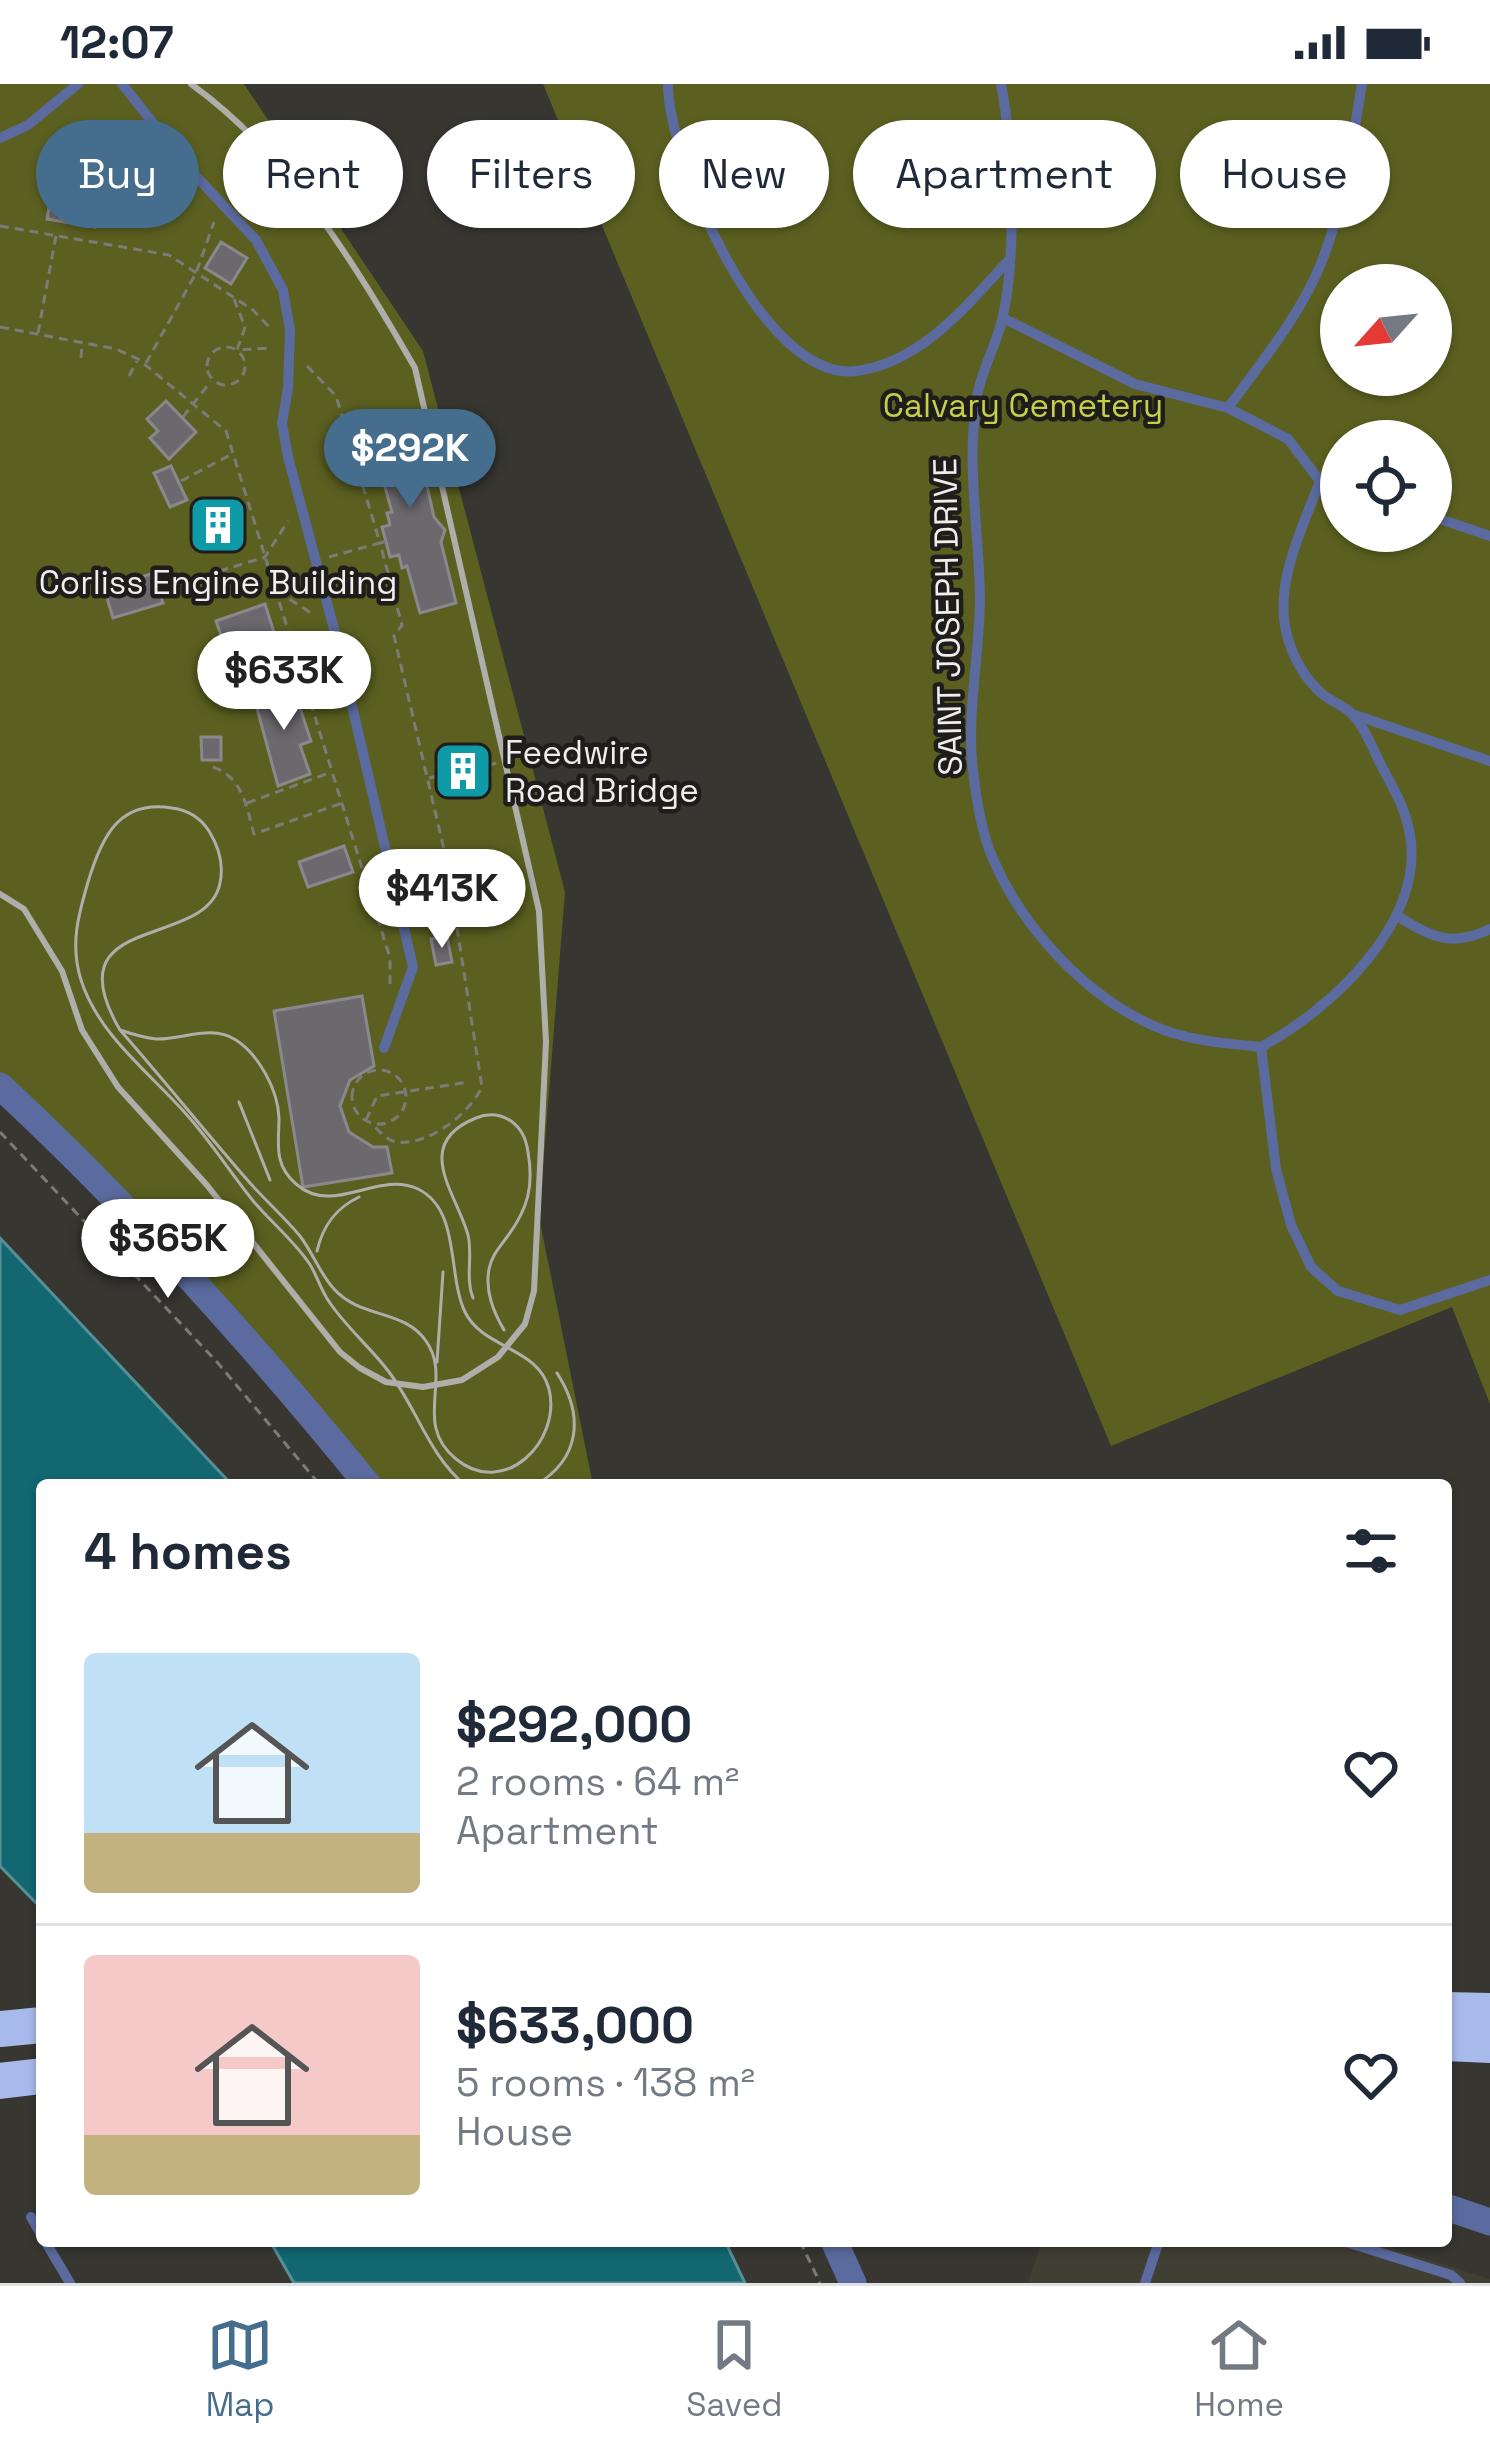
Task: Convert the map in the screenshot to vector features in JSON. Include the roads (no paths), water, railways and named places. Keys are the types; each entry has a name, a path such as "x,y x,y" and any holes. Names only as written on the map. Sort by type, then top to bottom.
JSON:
{"highway":[{"path":"1452,2010 1490,2011"},
{"path":"0,2029 36,2026"},
{"path":"1452,2043 1490,2045"},
{"path":"0,2081 36,2077"}],"street":[{"path":"0,1086 169,1255 363,1479"},
{"path":"1452,2209 1490,2222"},
{"path":"837,2247 853,2283"}],"lane":[{"path":"0,138 28,125 78,84"},
{"path":"122,84 256,240 283,290 290,348 282,423 413,967 384,1048"},
{"path":"668,84 678,150 710,227 779,335 813,363 850,372 879,367 942,331 1009,261"},
{"name":"SAINT JOSEPH DRIVE","path":"1001,84 1011,134 1009,261 1003,317 977,392 970,454 980,596 972,767 991,856 1023,916 1083,979 1119,1008 1156,1028 1200,1040 1261,1047"},
{"path":"1228,408 1289,323 1317,274 1344,192 1362,84"},
{"path":"1003,317 1135,384 1228,408 1288,439 1320,481 1286,576 1287,636 1299,667 1321,692 1352,714 1490,761"},
{"path":"1452,523 1490,536"},
{"path":"1352,714 1404,806 1412,840 1410,870 1396,915 1353,980 1295,1028 1261,1047 1276,1169 1291,1226 1311,1267 1337,1291 1400,1310 1490,1280"},
{"path":"1396,915 1442,940 1468,940 1490,928"},
{"path":"31,2217 36,2225"},
{"path":"49,2247 70,2283"},
{"path":"1145,2283 1158,2247"},
{"path":"1362,2247 1451,2275 1460,2283"}],"water":[{"path":"0,1238 226,1479 36,1479 36,1903 0,1866"},
{"path":"273,2247 728,2247 745,2283 294,2283"}],"tram line":[{"path":"120,1030 104,992 104,966 117,949 189,918 209,904 220,883 221,862 213,837 197,818 178,809 138,810 125,816 106,837 81,907 76,943 81,980 115,1039 193,1122 254,1202 303,1255 330,1303 389,1372 442,1460 459,1479"},
{"path":"120,1030 156,1039 217,1033 236,1040 271,1085 284,1169 310,1193 340,1195 403,1185 432,1199 447,1227 465,1312 484,1334 534,1364 549,1389 547,1428 525,1458 493,1472 474,1470 456,1459 437,1431 436,1370 426,1341 406,1324 357,1305 334,1289 300,1236 120,1030"},
{"path":"239,1102 270,1180"},
{"path":"473,1298 468,1235 442,1156 446,1141 457,1129 494,1115 521,1131 530,1164 524,1207 489,1269 491,1301 504,1330"},
{"path":"317,1251 332,1218 359,1197"},
{"path":"437,1362 443,1272"},
{"path":"544,1479 562,1462 574,1435 571,1404 557,1373"}],"railway":[{"path":"0,894 24,909 62,971 82,1030 118,1087 206,1184 340,1352 386,1382 423,1387 462,1380 498,1357 525,1324 534,1291 546,1042 539,911 415,368 318,214 259,144 191,84"}],"place":[{"name":"Corliss Engine Building","path":"218,525"},
{"name":"Feedwire Road Bridge","path":"463,771"}],"park label":[{"name":"Calvary Cemetery","path":"1023,405"}]}
